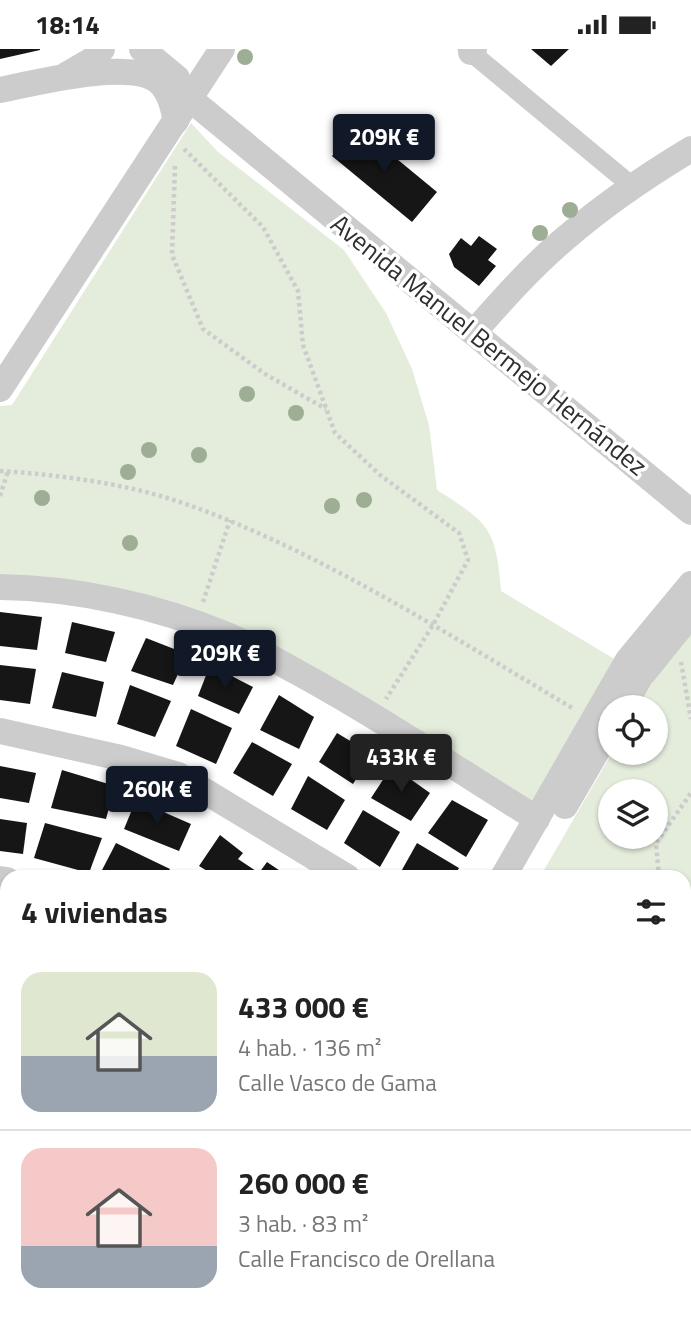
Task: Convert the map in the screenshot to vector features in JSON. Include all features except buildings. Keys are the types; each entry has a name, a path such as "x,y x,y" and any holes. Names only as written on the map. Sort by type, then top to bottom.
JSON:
{"street":[{"path":"64,76 92,60 102,49"},
{"name":"Avenida Manuel Bermejo Hernández","path":"142,49 192,96 691,512"},
{"path":"0,389 176,131 192,96 222,49"},
{"path":"471,50 632,186"},
{"path":"0,90 64,76 128,72 147,74 160,83 171,99 176,131"},
{"path":"474,333 497,305 566,236 632,186 691,149"},
{"path":"614,695 628,660 691,584"},
{"path":"0,587 22,587 113,600 229,636 341,696 537,819"},
{"path":"629,695 641,675 691,614"},
{"path":"507,870 537,819 598,730"},
{"path":"0,731 121,758 178,775 328,870"},
{"path":"528,870 598,732"}],"path":[{"path":"176,131 263,227 298,291 303,345 335,433 380,475 459,533 468,560 433,625 374,717"},
{"path":"175,153 172,255 203,329 265,374 326,409"},
{"path":"0,471 52,474 143,491 230,520 318,561 598,722"},
{"path":"0,496 8,471"},
{"path":"196,624 230,520"},
{"path":"673,634 691,719"},
{"path":"658,870 656,843 691,793"}],"green space":[{"path":"191,123 218,152 344,250 386,313 412,369 429,425 437,490 468,511 487,529 496,553 501,591 616,660 531,805 215,619 0,577 0,406 12,405"},
{"path":"691,633 691,870 544,870 605,765 668,765 668,695 645,695 659,672"}]}
